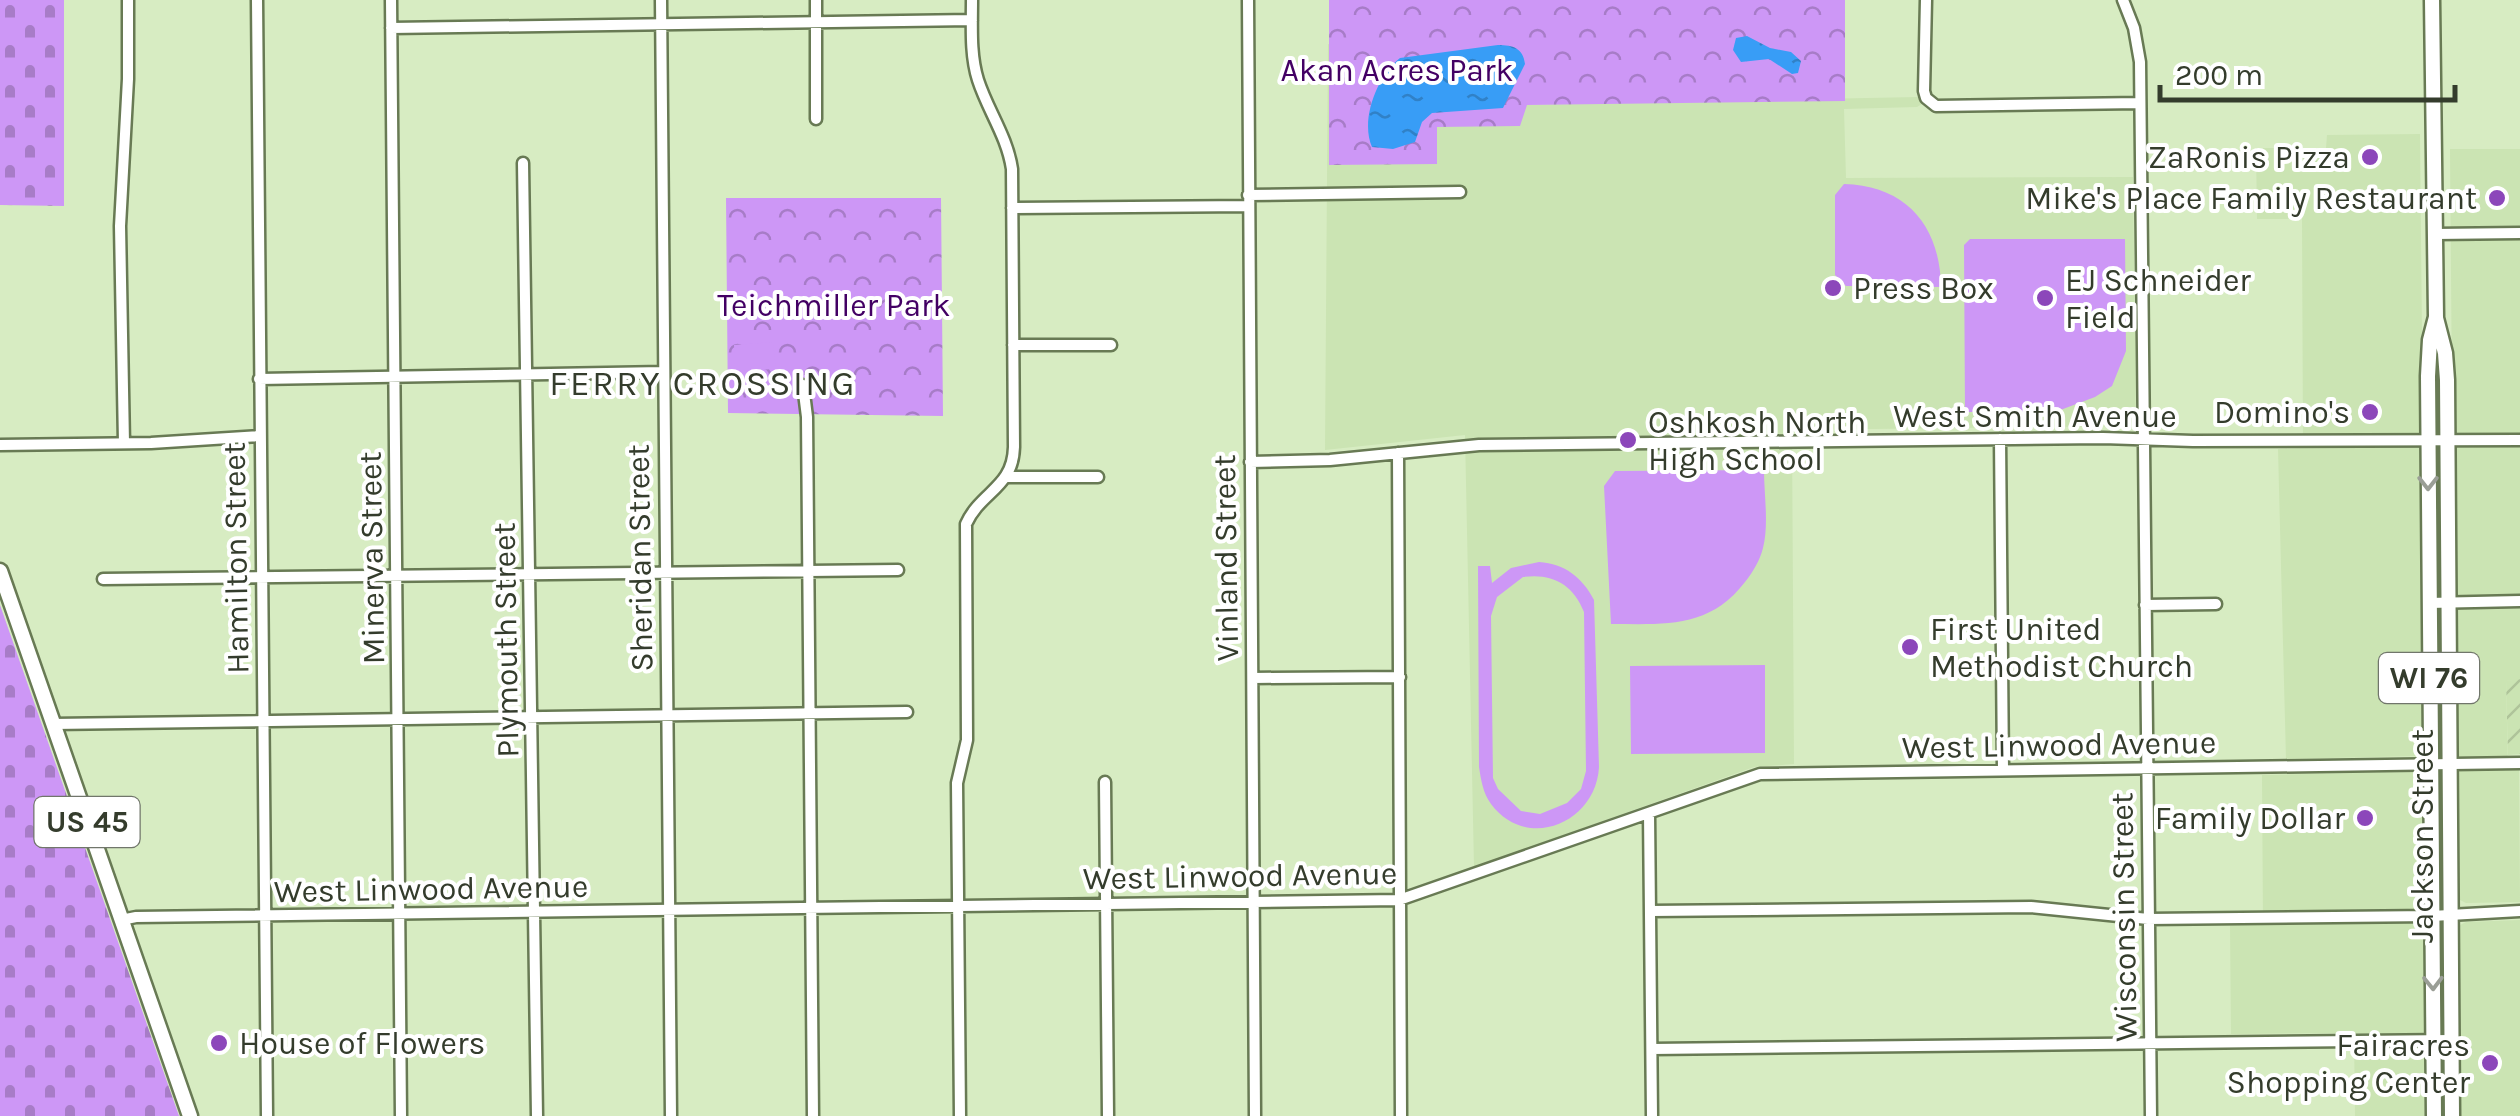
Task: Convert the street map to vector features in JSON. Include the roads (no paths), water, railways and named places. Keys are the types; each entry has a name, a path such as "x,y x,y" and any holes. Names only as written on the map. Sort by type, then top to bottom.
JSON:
{"main road":[{"name":"Jackson Street","path":"2432,0 2436,316 2447,367 2452,1116"},
{"name":"Jackson Street","path":"2434,1116 2428,355 2436,316"},
{"name":"US 45","path":"0,571 190,1116"}],"street":[{"path":"124,443 120,226 128,0"},
{"name":"Hamilton Street","path":"257,0 267,1116"},
{"name":"Minerva Street","path":"390,0 401,1116"},
{"name":"Sheridan Street","path":"662,0 671,1116"},
{"path":"816,0 816,119"},
{"path":"960,1116 957,783 967,740 966,524 974,508 1008,477 1014,458 1009,150 977,78 972,0"},
{"name":"Vinland Street","path":"1248,0 1256,1116"},
{"path":"1926,0 1924,84 1929,101 1942,106 2140,103"},
{"name":"Wisconsin Street","path":"2123,0 2140,48 2151,1116"},
{"path":"391,28 972,20"},
{"name":"Plymouth Street","path":"523,163 537,1116"},
{"path":"1012,208 1460,192"},
{"path":"2435,234 2520,233"},
{"path":"1013,345 1111,344"},
{"path":"260,379 663,372"},
{"path":"803,385 807,417 813,1116"},
{"path":"0,445 260,436"},
{"path":"2000,439 2003,770"},
{"name":"West Smith Avenue","path":"1250,462 1316,461 1480,445 2000,439 2520,440"},
{"path":"1398,453 1401,1116"},
{"path":"1008,477 1098,477"},
{"path":"103,579 898,570"},
{"path":"2429,602 2520,601"},
{"path":"2145,605 2216,604"},
{"path":"1253,678 1400,677"},
{"path":"54,724 906,712"},
{"name":"West Linwood Avenue","path":"121,920 1399,900 1760,774 2520,763"},
{"path":"1104,782 1108,1116"},
{"path":"1649,813 1652,1116"},
{"path":"1650,911 2031,907 2148,919 2432,916 2520,910"},
{"path":"1652,1049 2452,1040"}],"water":[{"path":"1747,36 1770,48 1791,52 1801,61 1798,73 1792,74 1769,59 1741,62 1733,50 1736,38"},
{"path":"1498,45 1516,48 1525,64 1503,108 1432,113 1422,122 1415,142 1393,149 1372,147 1368,124 1373,99 1384,76 1400,58"}],"place":[{"name":"ZaRonis Pizza","path":"2370,157"},
{"name":"Mike's Place Family Restaurant","path":"2497,198"},
{"name":"Press Box","path":"1833,288"},
{"name":"EJ Schneider Field","path":"2045,298"},
{"name":"Domino's","path":"2370,412"},
{"name":"Oshkosh North High School","path":"1628,440"},
{"name":"First United Methodist Church","path":"1910,647"},
{"name":"Family Dollar","path":"2365,818"},
{"name":"House of Flowers","path":"219,1043"},
{"name":"Fairacres Shopping Center","path":"2490,1063"}],"district":[{"name":"FERRY CROSSING","path":"703,383"}],"park label":[{"name":"Akan Acres Park","path":"1397,70"},
{"name":"Teichmiller Park","path":"834,305"}]}
